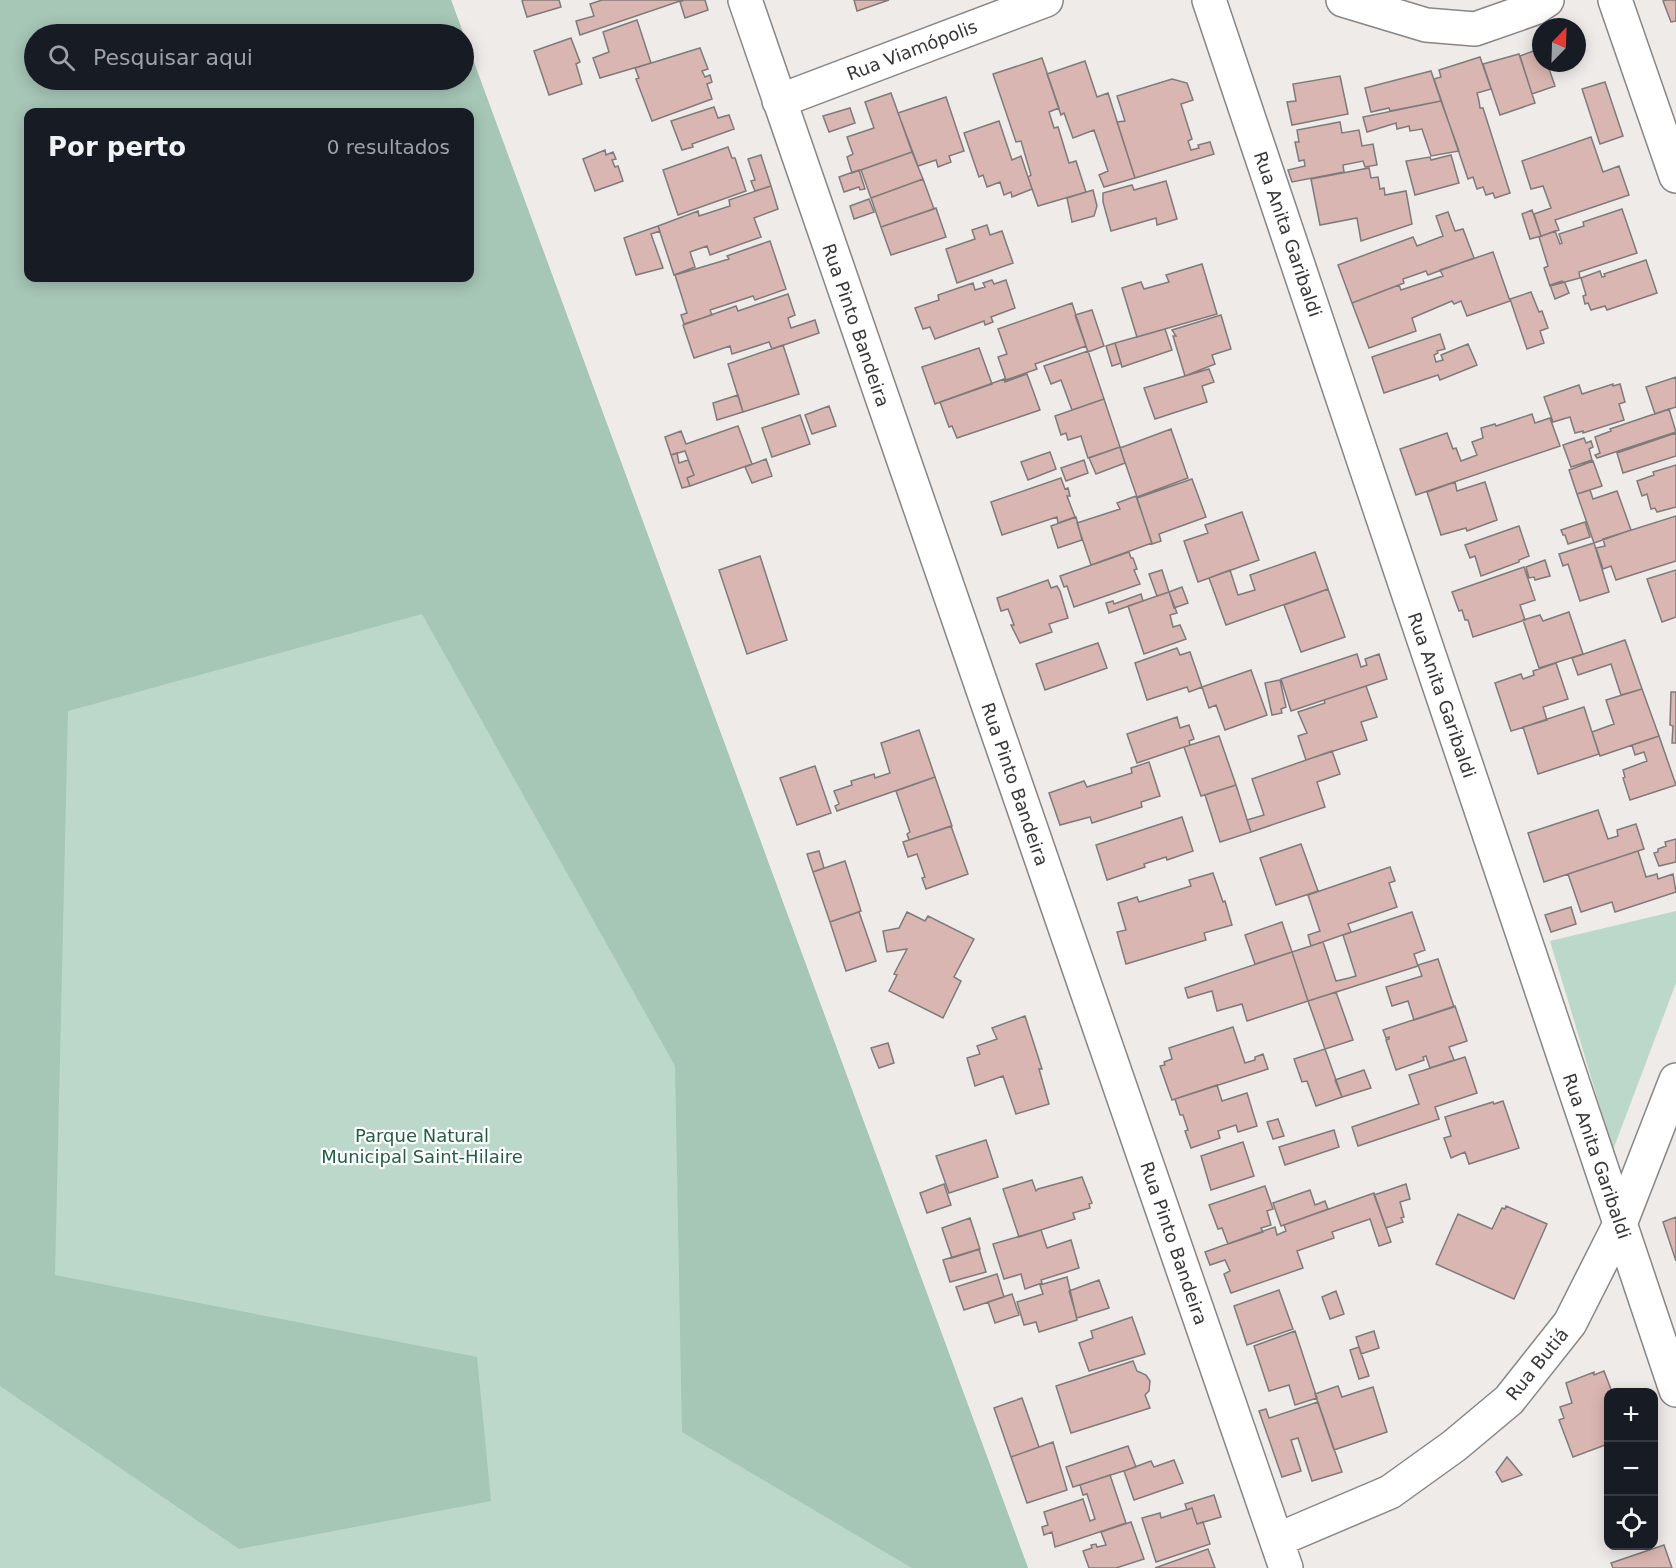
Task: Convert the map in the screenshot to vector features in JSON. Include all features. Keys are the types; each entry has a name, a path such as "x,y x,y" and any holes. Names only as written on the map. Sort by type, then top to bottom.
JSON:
{"street":[{"name":"Rua Pinto Bandeira","path":"745,0 1282,1554"},
{"name":"Rua Viamópolis","path":"779,101 1046,0"},
{"name":"Rua Anita Garibaldi","path":"1209,0 1676,1390"},
{"path":"1359,2 1426,25 1475,29 1535,8 1547,0"},
{"path":"1615,0 1676,176"},
{"name":"Rua Butiá","path":"1282,1554 1390,1492 1454,1446 1509,1400 1570,1323 1620,1224 1676,1080"}],"green space":[{"name":"Parque Natural Municipal Saint-Hilaire","path":"0,0 451,0 460,24 24,24 24,90 474,90 474,62 1028,1568 0,1568"},
{"path":"0,0 451,0 460,24 24,24 24,90 474,90 474,62 1028,1568 912,1568 682,1432 675,1066 422,614 68,711 55,1275 477,1357 491,1501 239,1549 0,1386"},
{"path":"1676,911 1676,983 1613,1150 1550,941"}],"building":[{"path":"559,0 561,7 527,17 522,1"},
{"path":"602,0 683,0 580,35 576,21 594,16 590,4"},
{"path":"705,0 708,10 685,18 680,2"},
{"path":"854,0 889,0 857,11"},
{"path":"1676,0 1676,21 1671,22 1663,1"},
{"path":"637,20 651,63 600,78 593,58 609,52 603,32"},
{"path":"571,38 580,62 576,64 582,84 549,95 534,51"},
{"path":"700,48 708,69 702,71 705,77 710,75 712,82 707,84 712,99 652,121 636,79 639,78 635,68"},
{"path":"1532,51 1532,72 1550,72 1555,86 1532,94 1520,56"},
{"path":"1519,54 1535,103 1500,115 1483,64"},
{"path":"1480,57 1491,89 1477,93 1480,108 1483,108 1510,193 1495,198 1493,193 1486,195 1483,187 1477,189 1473,177 1468,179 1434,79 1441,77 1439,70"},
{"path":"1042,58 1059,108 1049,112 1054,128 1058,127 1069,163 1076,161 1086,192 1038,206 1028,177 1031,175 1021,141 1016,142 993,74"},
{"path":"1085,61 1097,97 1108,93 1135,178 1104,187 1099,175 1108,171 1094,130 1073,138 1064,113 1061,115 1047,74"},
{"path":"1431,71 1441,101 1390,111 1389,108 1371,112 1365,88"},
{"path":"1340,76 1348,114 1292,125 1287,102 1296,101 1293,84"},
{"path":"1172,79 1187,83 1193,100 1181,104 1192,139 1188,141 1191,150 1199,148 1198,145 1210,142 1214,154 1135,178 1117,122 1125,121 1117,96"},
{"path":"1605,82 1623,136 1600,144 1582,89"},
{"path":"891,93 912,152 852,173 847,157 853,154 847,137 874,128 865,102"},
{"path":"946,97 964,151 949,156 951,162 938,167 936,160 918,166 898,113"},
{"path":"1441,101 1459,151 1431,156 1422,129 1410,131 1409,126 1397,129 1396,123 1367,132 1363,117"},
{"path":"714,107 718,118 729,115 734,129 692,144 693,147 682,150 671,121"},
{"path":"850,108 855,123 829,132 823,116"},
{"path":"999,121 1012,160 1021,156 1032,189 1012,197 1011,192 1004,195 1000,182 987,187 983,175 979,177 964,133"},
{"path":"1340,122 1342,133 1359,130 1362,146 1373,144 1377,165 1365,167 1363,161 1343,165 1344,172 1292,182 1288,170 1305,166 1304,160 1299,161 1295,142 1299,142 1297,130"},
{"path":"1591,137 1603,172 1619,166 1629,195 1555,220 1559,230 1541,236 1534,214 1551,208 1543,186 1531,189 1522,161"},
{"path":"728,147 732,158 735,158 746,191 678,215 663,170"},
{"path":"605,150 606,155 613,152 616,159 612,160 615,167 618,166 623,181 595,191 583,159"},
{"path":"912,152 923,179 871,198 861,170"},
{"path":"761,155 771,186 755,191 751,181 755,180 748,159"},
{"path":"1451,155 1459,183 1415,195 1406,161 1430,157 1431,160"},
{"path":"1369,168 1371,178 1378,177 1380,189 1384,188 1385,195 1406,191 1412,224 1361,241 1357,218 1320,225 1311,179"},
{"path":"859,170 865,189 860,190 859,187 844,192 839,177"},
{"path":"923,179 934,209 881,227 871,198"},
{"path":"1166,181 1177,219 1157,225 1156,218 1111,231 1103,202 1103,193 1132,185 1134,190"},
{"path":"771,186 778,209 754,218 761,237 710,255 707,246 690,252 695,267 674,275 658,226 698,211 699,216 730,206 729,200"},
{"path":"1093,190 1097,206 1094,216 1072,222 1067,198"},
{"path":"869,199 874,212 854,219 850,206"},
{"path":"936,208 946,237 891,255 881,227"},
{"path":"1622,209 1637,253 1579,272 1580,278 1550,286 1544,268 1548,266 1539,237 1555,231 1560,244 1562,243 1559,234 1584,226 1583,222"},
{"path":"1532,210 1541,236 1530,239 1522,214"},
{"path":"1448,212 1455,231 1463,229 1474,258 1428,275 1426,271 1403,279 1404,283 1352,303 1338,265 1413,237 1417,246 1443,236 1436,216"},
{"path":"987,225 990,235 1002,231 1013,263 957,283 946,249 975,239 972,230"},
{"path":"658,226 660,231 651,234 663,268 636,275 624,238"},
{"path":"770,241 786,289 755,300 753,296 710,310 712,315 684,324 681,315 687,313 675,275 729,259 727,256"},
{"path":"1493,252 1510,301 1467,316 1461,301 1454,304 1452,301 1412,318 1416,331 1369,348 1352,303 1399,285 1401,290 1443,276 1440,270"},
{"path":"1646,260 1657,293 1607,310 1605,306 1591,310 1588,303 1585,304 1583,296 1586,295 1581,278 1600,271 1602,277 1605,276 1604,274"},
{"path":"1202,264 1217,314 1137,337 1122,288 1141,282 1144,289 1169,282 1166,275"},
{"path":"992,280 994,284 1006,280 1015,308 991,317 993,322 985,325 984,321 935,339 930,327 923,329 915,308 939,300 938,295 973,283 975,290 985,287 983,283"},
{"path":"1562,281 1569,293 1555,299 1550,285"},
{"path":"1531,292 1539,312 1542,311 1548,328 1540,331 1544,343 1527,349 1510,299"},
{"path":"788,294 795,315 788,318 791,328 815,320 819,333 772,349 769,342 732,354 730,346 694,358 683,325 736,306 738,311"},
{"path":"1072,303 1086,346 1035,364 1037,369 1006,380 998,357 1007,354 998,329"},
{"path":"1092,310 1104,346 1088,352 1075,315"},
{"path":"1221,315 1231,349 1212,355 1215,364 1185,376 1173,336 1176,336 1172,330"},
{"path":"1165,329 1172,350 1122,367 1115,343"},
{"path":"1440,334 1445,349 1437,351 1438,353 1434,355 1436,362 1443,360 1441,355 1468,344 1477,365 1440,380 1438,375 1384,393 1372,357"},
{"path":"1115,343 1121,363 1112,366 1106,346"},
{"path":"783,345 799,394 743,412 728,364"},
{"path":"979,348 992,384 935,404 922,367"},
{"path":"1088,351 1104,399 1072,410 1061,380 1051,384 1044,366"},
{"path":"1209,369 1214,382 1202,386 1207,402 1155,419 1144,388"},
{"path":"1027,374 1040,410 957,438 952,426 949,427 940,402 1004,379 1005,382"},
{"path":"1676,377 1676,407 1655,414 1646,387"},
{"path":"1613,384 1613,386 1620,384 1625,402 1619,404 1624,420 1583,433 1583,431 1575,433 1570,417 1553,422 1544,397 1579,385 1582,394"},
{"path":"738,395 743,412 717,420 713,403"},
{"path":"1104,399 1120,447 1088,458 1081,436 1068,440 1066,433 1061,435 1055,416"},
{"path":"829,406 836,426 812,434 805,415"},
{"path":"1669,409 1676,432 1597,458 1595,455 1600,453 1595,437 1611,431 1610,429"},
{"path":"1532,414 1535,423 1550,418 1560,446 1416,495 1400,449 1447,433 1461,461 1477,455 1472,442 1483,438 1481,428 1495,424 1496,426"},
{"path":"800,415 810,444 772,457 762,428"},
{"path":"738,426 752,464 690,486 687,478 694,475 685,451 671,455 665,437 681,431 686,444"},
{"path":"1171,429 1188,478 1137,497 1120,448"},
{"path":"1676,433 1676,456 1623,473 1617,453"},
{"path":"1584,438 1586,443 1591,441 1593,447 1589,449 1592,460 1571,467 1563,445"},
{"path":"1120,447 1125,463 1096,474 1089,458"},
{"path":"1050,452 1056,469 1028,480 1021,462"},
{"path":"677,453 679,463 688,460 694,475 687,478 690,486 682,488 671,455"},
{"path":"766,459 772,476 752,483 745,467"},
{"path":"1084,460 1088,473 1066,481 1061,468"},
{"path":"1593,461 1602,486 1577,494 1569,470"},
{"path":"1676,465 1676,507 1657,512 1655,508 1651,509 1647,494 1642,496 1637,481 1654,475 1653,472"},
{"path":"1061,478 1065,489 1068,488 1070,496 1067,496 1075,517 1058,523 1057,517 1002,535 991,502"},
{"path":"1192,479 1206,517 1159,534 1161,541 1152,544 1137,498"},
{"path":"1455,482 1457,491 1485,482 1497,520 1467,531 1466,528 1441,535 1427,492"},
{"path":"1590,490 1593,499 1617,491 1631,530 1594,543 1577,494"},
{"path":"1136,496 1152,543 1091,565 1077,523 1120,509 1117,503"},
{"path":"1242,512 1259,560 1198,582 1184,541 1208,533 1205,525"},
{"path":"1676,516 1676,561 1616,580 1611,566 1603,569 1596,548 1605,546 1603,539"},
{"path":"1076,517 1082,540 1058,548 1051,526"},
{"path":"1585,522 1590,537 1568,544 1561,530"},
{"path":"1519,526 1529,556 1481,576 1475,556 1470,558 1465,545"},
{"path":"1594,543 1609,592 1580,601 1568,564 1563,566 1559,554"},
{"path":"1129,552 1137,569 1134,570 1140,584 1074,607 1067,586 1064,587 1060,576"},
{"path":"1315,552 1328,589 1226,625 1209,578 1230,570 1238,595 1255,590 1250,575"},
{"path":"760,556 787,640 747,654 719,570"},
{"path":"1545,560 1550,576 1535,580 1534,577 1529,578 1526,567"},
{"path":"1524,567 1535,600 1520,605 1525,620 1473,637 1468,620 1465,620 1462,610 1459,611 1452,592"},
{"path":"1162,570 1169,592 1157,596 1149,574"},
{"path":"1676,570 1676,617 1662,622 1647,579"},
{"path":"1048,580 1051,588 1057,586 1060,591 1068,618 1049,624 1052,632 1020,643 1011,625 1014,625 1008,609 1001,611 997,598"},
{"path":"1182,587 1188,603 1174,608 1169,592"},
{"path":"1328,589 1345,637 1301,652 1284,605"},
{"path":"1169,592 1177,613 1170,615 1173,627 1180,625 1186,639 1144,654 1128,606"},
{"path":"1141,594 1143,601 1109,613 1106,603 1113,601 1114,604"},
{"path":"1569,612 1583,654 1539,668 1523,620 1540,615 1543,621"},
{"path":"1625,640 1642,689 1621,695 1611,664 1578,675 1572,658"},
{"path":"1098,643 1107,668 1045,690 1036,664"},
{"path":"1177,648 1180,655 1190,652 1202,687 1189,692 1187,687 1147,700 1135,663"},
{"path":"1357,654 1361,667 1367,665 1365,659 1379,654 1387,679 1291,711 1281,679"},
{"path":"1556,663 1568,699 1543,707 1547,720 1511,731 1495,683 1521,674 1523,679 1534,675 1533,671"},
{"path":"1251,670 1267,715 1225,730 1216,705 1209,708 1202,687"},
{"path":"1280,680 1286,707 1281,709 1282,713 1272,715 1265,683"},
{"path":"1366,686 1377,717 1361,722 1367,740 1306,760 1298,736 1307,733 1298,712 1325,703 1324,700"},
{"path":"1642,689 1659,736 1600,756 1592,732 1614,724 1606,700"},
{"path":"1671,692 1676,692 1676,743 1672,743 1673,726 1670,725"},
{"path":"1584,707 1599,754 1538,774 1523,727"},
{"path":"1177,717 1180,728 1189,725 1194,739 1189,741 1190,745 1137,763 1127,734"},
{"path":"919,730 935,777 837,811 835,806 839,804 834,791 852,785 851,781 874,774 875,778 890,773 881,743"},
{"path":"1219,736 1236,785 1201,796 1184,747"},
{"path":"1659,736 1676,785 1630,800 1623,778 1625,777 1623,770 1647,761 1644,752 1635,755 1632,745"},
{"path":"1332,751 1340,774 1317,782 1325,807 1251,832 1247,820 1264,815 1252,779"},
{"path":"1149,762 1160,796 1141,802 1142,807 1092,823 1090,817 1060,825 1049,793 1084,781 1087,787 1132,773 1131,768"},
{"path":"815,766 831,813 797,825 780,778"},
{"path":"935,777 952,826 909,840 907,834 910,832 896,791"},
{"path":"1236,785 1251,832 1220,842 1205,795"},
{"path":"1598,810 1608,839 1618,836 1617,830 1636,824 1644,849 1544,882 1528,833"},
{"path":"1182,817 1193,851 1167,860 1166,857 1144,864 1145,867 1107,880 1096,845"},
{"path":"951,826 968,874 926,889 922,878 925,877 917,854 908,857 903,842"},
{"path":"1676,839 1676,862 1659,866 1654,853 1666,846 1665,842"},
{"path":"1301,844 1318,891 1276,905 1260,858"},
{"path":"819,851 824,868 813,872 807,854"},
{"path":"1638,851 1646,877 1657,874 1658,879 1673,874 1676,892 1615,912 1612,902 1581,912 1568,874"},
{"path":"845,861 861,911 830,922 813,872"},
{"path":"1390,867 1395,881 1389,883 1397,907 1348,924 1351,932 1311,946 1308,935 1320,931 1308,895"},
{"path":"1213,873 1232,925 1204,933 1206,940 1126,964 1117,932 1126,930 1118,903 1137,897 1139,902 1191,886 1189,880"},
{"path":"1571,907 1576,924 1551,932 1545,915"},
{"path":"859,912 876,961 846,971 830,922"},
{"path":"907,912 925,921 928,916 974,939 954,977 961,981 943,1018 889,991 897,975 894,974 907,949 887,952 883,931 899,928"},
{"path":"1412,912 1425,950 1414,954 1418,966 1308,1001 1292,952 1323,942 1336,981 1356,976 1343,935"},
{"path":"1282,922 1292,952 1255,964 1245,935"},
{"path":"1292,952 1308,1001 1247,1021 1242,1004 1217,1011 1212,991 1188,998 1185,988"},
{"path":"1438,959 1454,1007 1414,1020 1408,1001 1392,1006 1386,987 1422,976 1418,965"},
{"path":"1336,992 1353,1040 1325,1049 1308,1001"},
{"path":"1455,1006 1467,1041 1449,1047 1454,1060 1430,1068 1426,1056 1423,1057 1424,1060 1396,1070 1386,1040 1389,1037 1386,1038 1383,1030"},
{"path":"1025,1016 1042,1069 1039,1069 1049,1104 1016,1114 1003,1076 975,1086 967,1058 980,1054 977,1046 997,1039 992,1028"},
{"path":"1233,1027 1245,1063 1263,1054 1268,1069 1172,1100 1160,1066 1172,1059 1169,1048"},
{"path":"888,1043 894,1063 879,1068 871,1048"},
{"path":"1325,1049 1342,1097 1316,1106 1307,1081 1302,1082 1294,1059"},
{"path":"1465,1057 1477,1093 1435,1107 1439,1119 1358,1146 1352,1127 1419,1104 1409,1075"},
{"path":"1364,1070 1371,1088 1342,1097 1335,1080"},
{"path":"1217,1085 1222,1101 1247,1093 1257,1126 1238,1132 1236,1125 1218,1131 1220,1138 1191,1148 1185,1131 1188,1130 1175,1099"},
{"path":"1503,1101 1519,1148 1469,1164 1465,1152 1451,1158 1444,1138 1451,1136 1445,1117"},
{"path":"1278,1119 1284,1136 1273,1139 1267,1122"},
{"path":"1334,1130 1339,1147 1285,1165 1279,1147"},
{"path":"986,1140 998,1177 949,1193 936,1156"},
{"path":"1243,1142 1254,1176 1211,1190 1201,1156"},
{"path":"1082,1177 1092,1203 1089,1204 1090,1208 1073,1213 1075,1219 1019,1237 1003,1189 1032,1180 1036,1191"},
{"path":"944,1184 951,1205 927,1213 920,1193"},
{"path":"1406,1184 1410,1199 1400,1202 1403,1222 1386,1228 1374,1195"},
{"path":"1265,1186 1273,1209 1267,1211 1271,1225 1261,1228 1263,1232 1228,1244 1222,1228 1218,1229 1209,1205"},
{"path":"1310,1190 1315,1205 1325,1201 1328,1209 1281,1226 1273,1203"},
{"path":"1374,1193 1391,1242 1379,1246 1370,1219 1332,1232 1334,1238 1297,1251 1303,1268 1231,1293 1224,1274 1230,1271 1225,1260 1210,1265 1205,1252 1275,1227 1277,1235 1286,1231 1284,1225"},
{"path":"1506,1206 1547,1224 1514,1299 1436,1264 1458,1214 1492,1229 1502,1208 1505,1209"},
{"path":"1676,1217 1676,1261 1663,1222"},
{"path":"970,1218 980,1249 952,1258 942,1228"},
{"path":"1041,1230 1047,1248 1071,1240 1079,1268 1041,1280 1042,1283 1025,1289 1021,1274 1004,1279 993,1244"},
{"path":"979,1249 986,1272 950,1282 943,1260"},
{"path":"997,1274 1004,1297 964,1310 956,1287"},
{"path":"1067,1277 1077,1320 1039,1332 1036,1322 1024,1325 1017,1302 1043,1294 1040,1285"},
{"path":"1099,1280 1109,1308 1077,1318 1069,1291"},
{"path":"1279,1290 1293,1329 1247,1345 1234,1306"},
{"path":"1336,1291 1344,1314 1330,1319 1322,1297"},
{"path":"1012,1294 1019,1315 995,1323 988,1302"},
{"path":"1132,1317 1145,1354 1089,1371 1079,1343 1093,1338 1091,1331"},
{"path":"1295,1331 1317,1398 1295,1405 1289,1385 1269,1391 1254,1346"},
{"path":"1374,1331 1379,1348 1361,1354 1356,1337"},
{"path":"1359,1347 1369,1376 1359,1379 1350,1350"},
{"path":"1133,1361 1137,1371 1146,1375 1150,1381 1149,1391 1145,1395 1150,1408 1071,1433 1056,1386"},
{"path":"1604,1371 1610,1388 1604,1388 1604,1445 1573,1457 1559,1420 1564,1418 1560,1407 1572,1403 1566,1383 1594,1372 1594,1375"},
{"path":"1338,1386 1342,1397 1373,1387 1387,1432 1334,1450 1315,1394"},
{"path":"1022,1398 1039,1447 1011,1457 994,1408"},
{"path":"1318,1402 1342,1472 1312,1481 1298,1438 1291,1440 1301,1471 1282,1477 1259,1411 1266,1409 1269,1418"},
{"path":"1053,1442 1067,1490 1027,1503 1011,1457"},
{"path":"1128,1446 1136,1467 1073,1487 1066,1467"},
{"path":"1507,1457 1522,1475 1502,1482 1496,1472"},
{"path":"1174,1460 1183,1483 1134,1500 1124,1471 1151,1461 1154,1467"},
{"path":"1110,1475 1126,1523 1055,1547 1052,1532 1044,1535 1042,1527 1048,1525 1044,1512 1083,1499 1090,1521 1095,1519 1087,1494 1083,1495 1080,1485"},
{"path":"1214,1495 1221,1517 1197,1524 1192,1508 1187,1510 1185,1504"},
{"path":"1192,1508 1197,1524 1203,1522 1210,1544 1156,1562 1142,1518 1160,1513 1161,1518"},
{"path":"1131,1522 1144,1559 1116,1568 1089,1568 1083,1551 1092,1548 1091,1545 1096,1544 1097,1547 1106,1545 1101,1532"},
{"path":"1664,1545 1672,1568 1613,1568 1611,1563 1649,1550 1658,1550 1658,1547"},
{"path":"1208,1549 1215,1568 1155,1568"}]}
